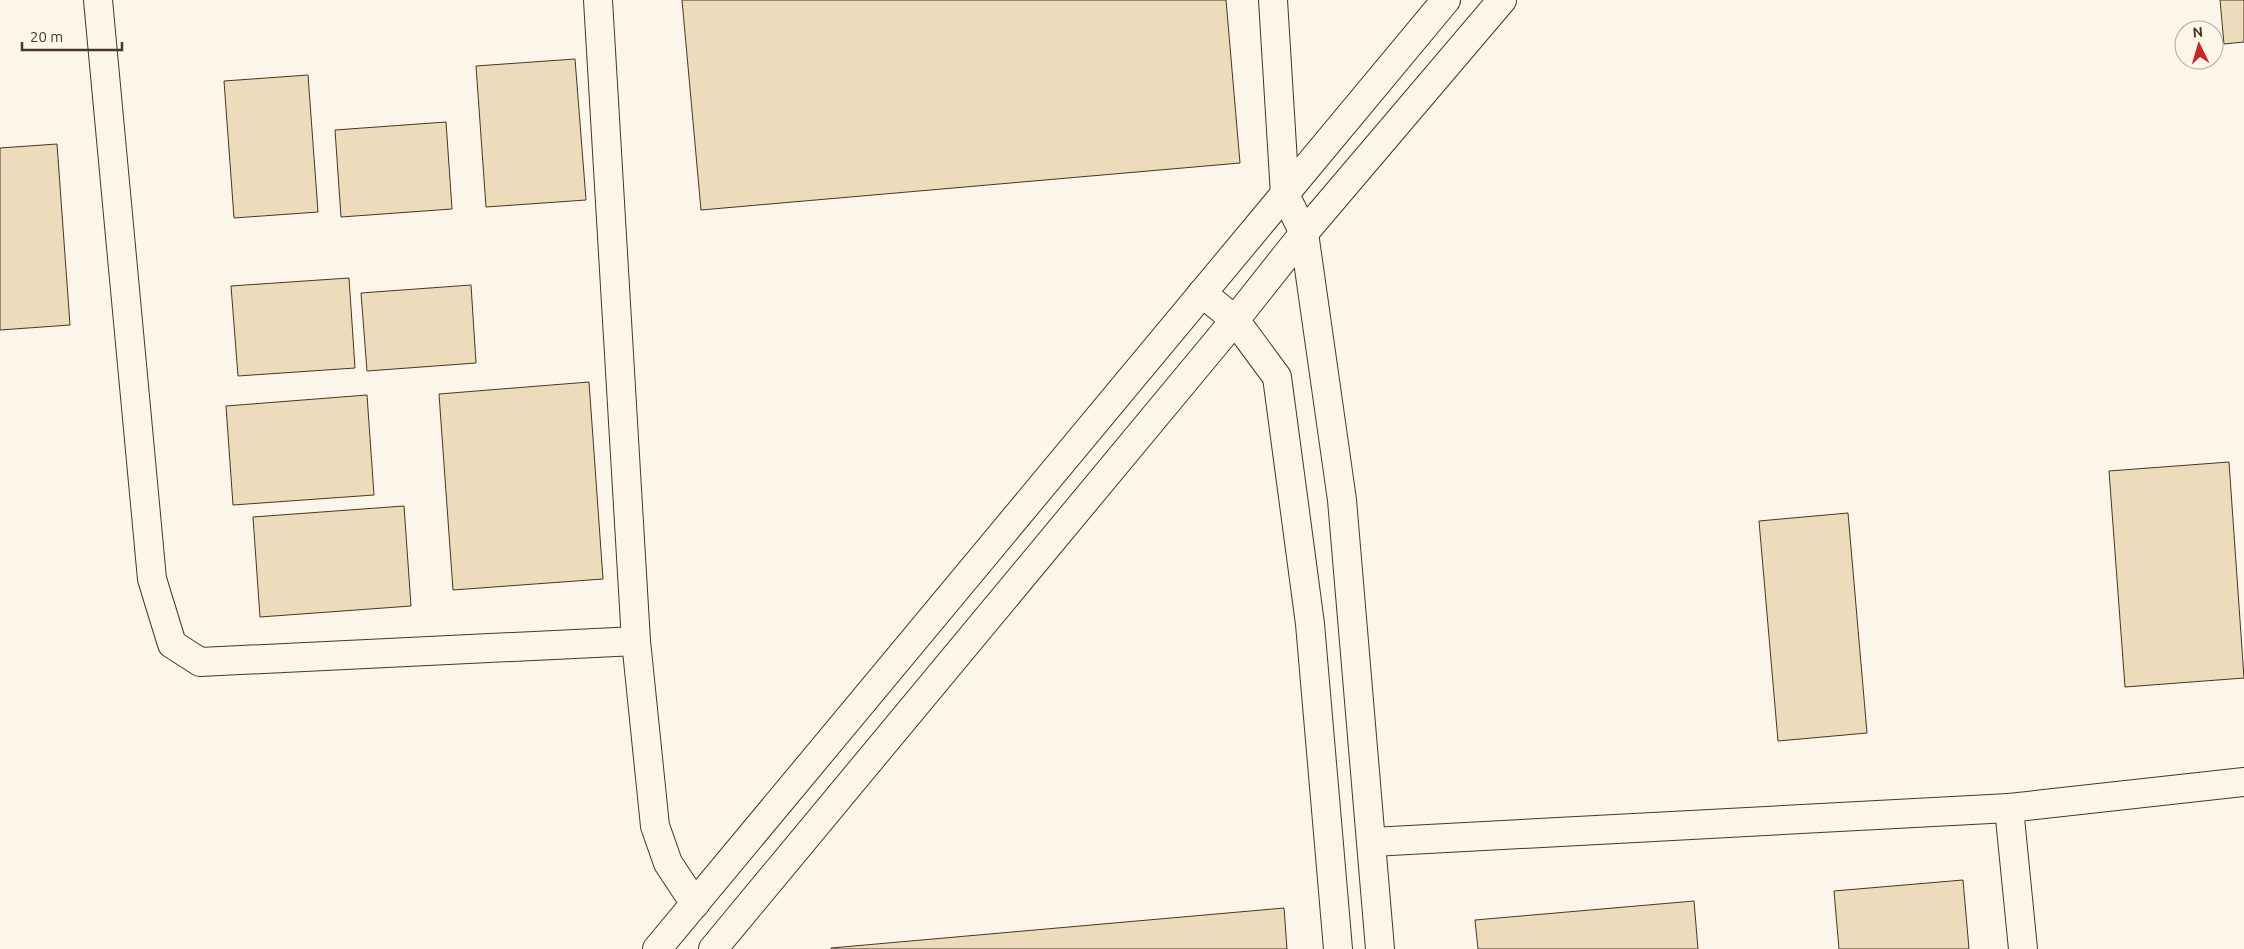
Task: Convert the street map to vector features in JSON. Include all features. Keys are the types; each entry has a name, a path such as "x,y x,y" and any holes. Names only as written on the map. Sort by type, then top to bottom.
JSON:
{"street":[{"path":"98,0 152,579 172,644 200,662 636,641"},
{"path":"598,0 636,641 655,826 668,863 694,904"},
{"path":"1273,0 1285,194 1304,233 1342,500 1380,949"},
{"path":"657,949 1446,0"},
{"path":"713,949 1235,320 1304,233 1502,0"},
{"path":"1202,293 1235,320 1277,377 1310,624 1338,949"},
{"path":"1372,842 2009,808 2244,782"},
{"path":"2009,808 2023,949"}],"building":[{"path":"682,0 1226,0 1240,163 701,210"},
{"path":"2220,0 2244,0 2244,42 2224,44 2224,20 2222,20"},
{"path":"575,59 586,200 486,207 476,66"},
{"path":"308,75 318,212 234,218 224,81"},
{"path":"446,122 452,209 341,217 335,130"},
{"path":"57,144 70,325 0,330 0,148"},
{"path":"349,278 355,368 238,376 231,286"},
{"path":"471,285 476,363 367,371 361,293"},
{"path":"589,382 603,579 453,590 439,394"},
{"path":"367,395 374,495 233,505 226,406"},
{"path":"2229,462 2244,678 2125,687 2109,471"},
{"path":"404,506 411,606 260,617 253,517"},
{"path":"1848,513 1867,733 1778,741 1759,521"},
{"path":"1963,880 1969,949 1839,949 1834,891"},
{"path":"1694,901 1698,949 1478,949 1475,920"},
{"path":"1284,908 1287,949 831,949 831,948"}]}
